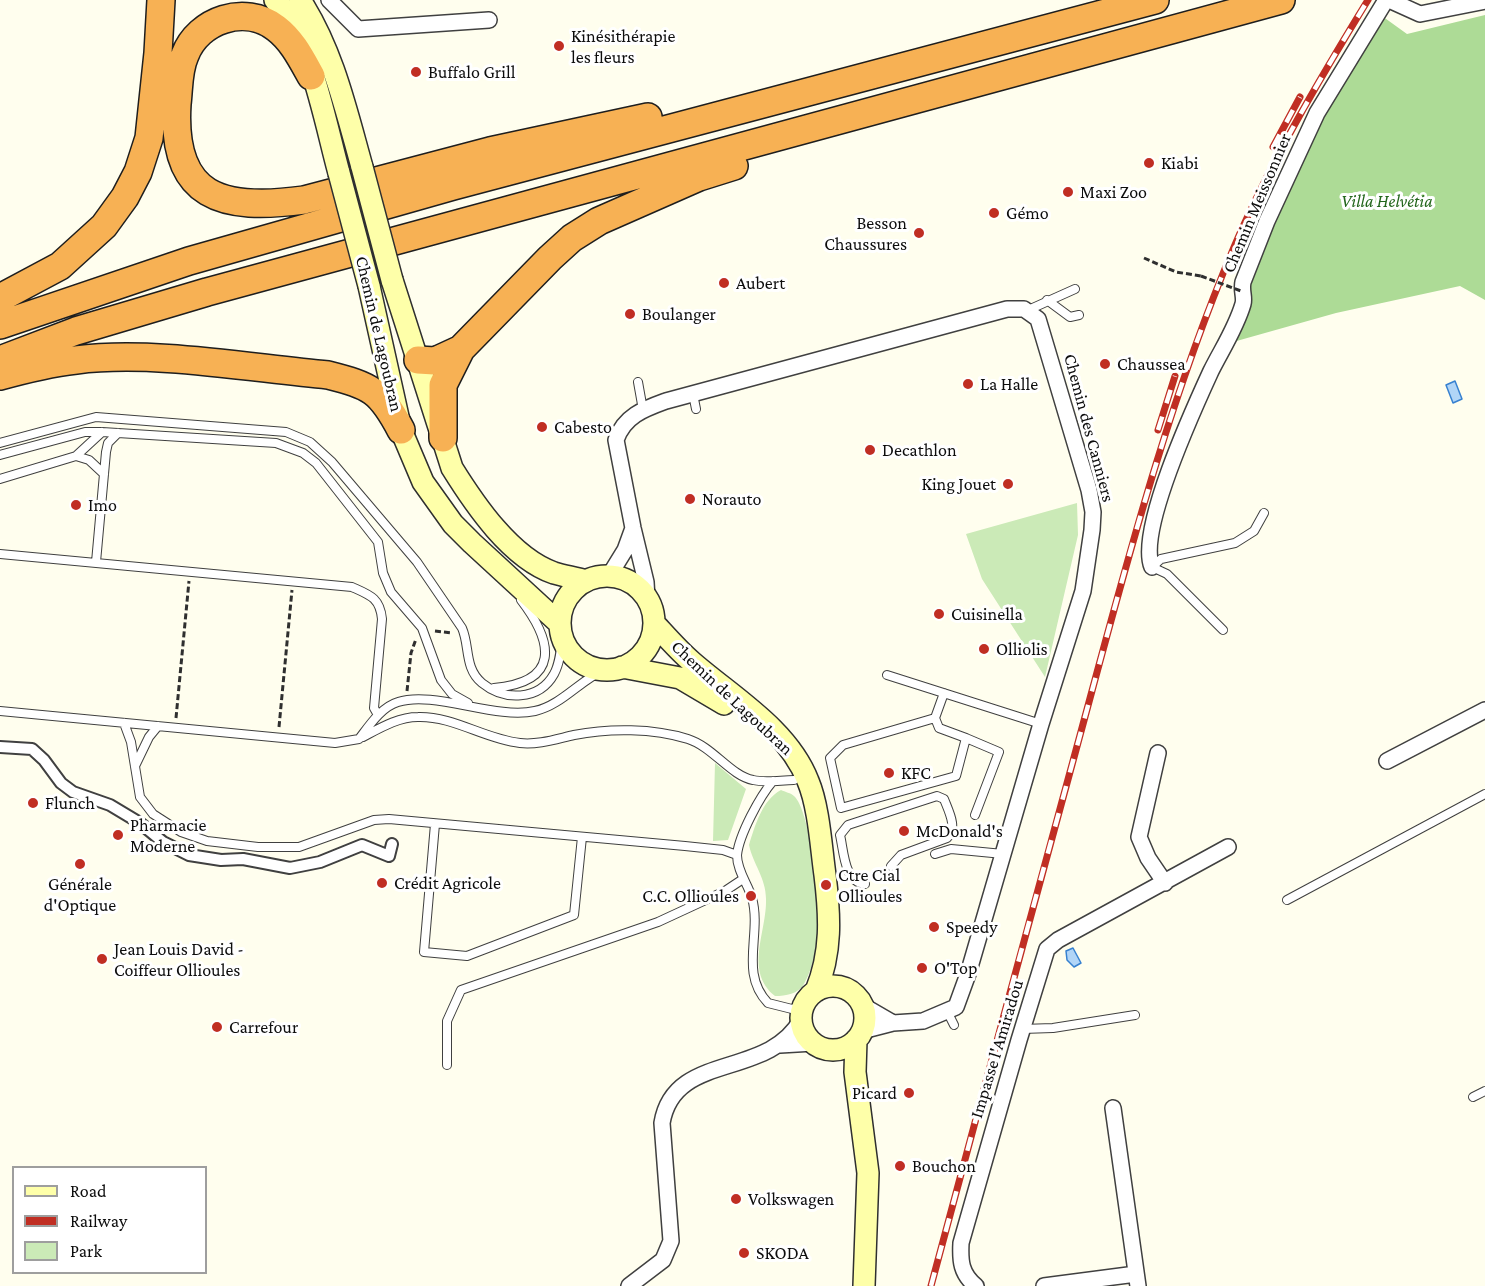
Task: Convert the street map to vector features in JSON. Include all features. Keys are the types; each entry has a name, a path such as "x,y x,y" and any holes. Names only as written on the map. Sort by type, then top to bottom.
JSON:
{"highway":[{"path":"0,298 60,266 104,226 138,172 149,138 161,0"},
{"path":"177,0 166,117 168,131 181,162 192,178 206,190 223,199 248,204 304,200 489,151 672,112 778,84 891,71"},
{"path":"0,325 40,309 224,252 465,183 1155,0"},
{"path":"0,360 76,331 207,292 1281,0"},
{"path":"181,162 176,123 180,69 192,40 209,25 220,19 265,21 275,27 296,48 311,76"},
{"path":"443,438 443,386 461,349 550,258 572,238 599,221 699,177 1039,65"},
{"path":"418,360 435,361 461,349"},
{"path":"0,376 61,362 105,358 156,359 328,375 355,382 379,394 401,430"}],"main road":[{"name":"Chemin de Lagoubran","path":"275,0 293,22 303,44 383,339 401,430 413,461 453,524 561,631"},
{"name":"Chemin de Lagoubran","path":"300,0 321,36 330,60 392,280 452,468 467,493 504,537 539,566 554,573 586,580"},
{"path":"383,339 393,353 405,359 418,360"},
{"path":"609,576 624,579 637,587 647,599 654,622 648,645 641,654 614,668 579,660 561,631 564,603 570,594 586,580 609,576"},
{"name":"Chemin de Lagoubran","path":"654,622 677,648 756,715 795,754 810,783 826,885 829,947 837,971 856,998"},
{"name":"Chemin de Lagoubran","path":"614,668 669,675 699,688 747,721 764,738 814,810"},
{"name":"Chemin de Lagoubran","path":"807,1006 829,947"},
{"path":"855,1072 803,1029 807,1006 833,986 856,998 865,1022 859,1035 855,1072 868,1173 864,1286"},
{"path":"823,1046 849,1045 859,1035"}],"street":[{"path":"330,0 358,30 489,20"},
{"path":"1388,0 1420,14 1485,1"},
{"name":"Chemin Meissonnier","path":"1152,567 1148,548 1155,514 1206,383 1240,313 1244,301 1241,291 1267,221 1317,113 1388,0"},
{"path":"647,599 646,582 633,528 626,469 616,440 620,429 629,418 643,410 694,401 1007,309 1026,311"},
{"name":"Chemin des Canniers","path":"947,1011 956,1007 964,988 1041,724 1083,591 1093,512 1042,330 1038,319 1026,311"},
{"path":"609,576 625,550 633,528"},
{"path":"1387,761 1485,710"},
{"path":"0,747 32,749 44,759 61,783 73,792 110,805 140,823 163,842 189,855 221,860 243,859 290,868 320,862 362,845 389,856 392,843"},
{"path":"1158,753 1139,837 1148,858 1165,883"},
{"name":"Impasse l'Amiradou","path":"976,1286 966,1278 960,1263 961,1243 1047,949 1058,940 1228,847"},
{"path":"856,998 893,1023"},
{"path":"780,1046 793,1034 807,1006"},
{"path":"859,1035 893,1023 923,1021 947,1011"},
{"path":"629,1286 663,1260 671,1241 662,1123 665,1106 674,1092 689,1080 780,1046 823,1046"},
{"path":"1044,1286 1137,1280 1113,1108"}],"lane":[{"path":"1026,311 1075,289"},
{"path":"1047,300 1070,317 1079,315"},
{"path":"638,382 643,410"},
{"path":"0,443 96,417 286,432 302,437 332,462 417,562 462,627 466,636 468,663 482,683 505,695 529,695 538,690 554,674 561,631"},
{"path":"0,455 85,432 273,443 303,453 316,463 378,542 383,573 391,592 422,628 446,688 460,699 483,709"},
{"path":"0,479 76,456 102,432"},
{"path":"96,562 108,443 118,433"},
{"path":"76,456 89,459 104,474"},
{"path":"1223,630 1167,574 1152,567 1161,559 1235,543 1254,531 1264,513"},
{"path":"0,554 352,587 374,597 381,608 374,708 378,716"},
{"path":"494,688 516,686 528,681 538,672 545,652 542,630 506,576"},
{"path":"358,739 378,716 399,701 414,699 483,709 537,711 558,701 593,675 614,668"},
{"path":"886,675 1041,724"},
{"path":"944,693 935,718 939,728 999,752 975,815"},
{"path":"0,711 335,743 358,739 401,718 419,717 442,719 520,743 605,732 660,733 689,739 713,751 743,777 753,781 794,780"},
{"path":"935,718 843,745 830,758 840,808 956,776 966,738"},
{"path":"124,723 131,742 140,797 153,814 181,832 207,841 258,847 299,847 374,820 723,850 737,855"},
{"path":"135,768 149,737 158,726"},
{"path":"773,781 760,798 737,855 743,879 752,899 754,983 768,1003 792,1008 807,1006"},
{"path":"1287,900 1485,794"},
{"path":"865,884 857,883 850,878 840,835 848,825 938,796 944,799 954,828 951,834 947,838 901,855 891,866"},
{"path":"435,824 424,952 467,956 574,915 582,837"},
{"path":"935,854 951,849 1003,855"},
{"path":"447,1065 447,1021 461,990 658,922 725,891 743,879"},
{"path":"947,1011 954,1025"},
{"path":"1022,1029 1053,1028 1135,1015"},
{"path":"1473,1097 1485,1091"}],"path":[{"path":"1144,258 1176,272 1201,276 1241,291"},
{"path":"175,728 189,581 185,571"},
{"path":"278,738 293,581"}],"green space":[{"name":"Villa Helvétia","path":"1485,15 1485,300 1460,286 1336,313 1233,342 1244,286 1302,154 1382,16 1407,34"},
{"path":"1077,503 1078,535 1045,677 982,579 966,534"},
{"path":"715,763 746,789 728,840 713,841"},
{"path":"781,790 794,796 805,818 815,875 819,921 815,954 804,984 791,994 775,996 766,986 761,975 759,950 766,899 762,878 749,845 764,807 774,794"}],"water":[{"path":"1455,381 1462,399 1453,403 1446,385"},
{"path":"1073,948 1081,963 1074,967 1067,960 1066,951"}],"railway":[{"path":"931,1286 1128,559 1187,370 1209,308 1248,215 1314,91 1368,0"},
{"path":"1273,147 1300,97"},
{"path":"1158,430 1175,376"}],"place":[{"name":"Kinésithérapie les fleurs","path":"559,46"},
{"name":"Buffalo Grill","path":"416,72"},
{"name":"Kiabi","path":"1149,163"},
{"name":"Maxi Zoo","path":"1068,192"},
{"name":"Gémo","path":"994,213"},
{"name":"Besson Chaussures","path":"919,233"},
{"name":"Aubert","path":"724,283"},
{"name":"Boulanger","path":"630,314"},
{"name":"Chaussea","path":"1105,364"},
{"name":"La Halle","path":"968,384"},
{"name":"Cabesto","path":"542,427"},
{"name":"Decathlon","path":"870,450"},
{"name":"King Jouet","path":"1008,484"},
{"name":"Norauto","path":"690,499"},
{"name":"Imo","path":"76,505"},
{"name":"Cuisinella","path":"939,614"},
{"name":"Olliolis","path":"984,649"},
{"name":"KFC","path":"889,773"},
{"name":"Flunch","path":"33,803"},
{"name":"McDonald's","path":"904,831"},
{"name":"Pharmacie Moderne","path":"118,835"},
{"name":"Générale d'Optique","path":"80,864"},
{"name":"Crédit Agricole","path":"382,883"},
{"name":"Ctre Cial Ollioules","path":"826,885"},
{"name":"C.C. Ollioules","path":"751,896"},
{"name":"Speedy","path":"934,927"},
{"name":"Jean Louis David - Coiffeur Ollioules","path":"102,959"},
{"name":"O'Top","path":"922,968"},
{"name":"Carrefour","path":"217,1027"},
{"name":"Picard","path":"909,1093"},
{"name":"Bouchon","path":"900,1166"},
{"name":"Volkswagen","path":"736,1199"},
{"name":"SKODA","path":"744,1253"}]}
